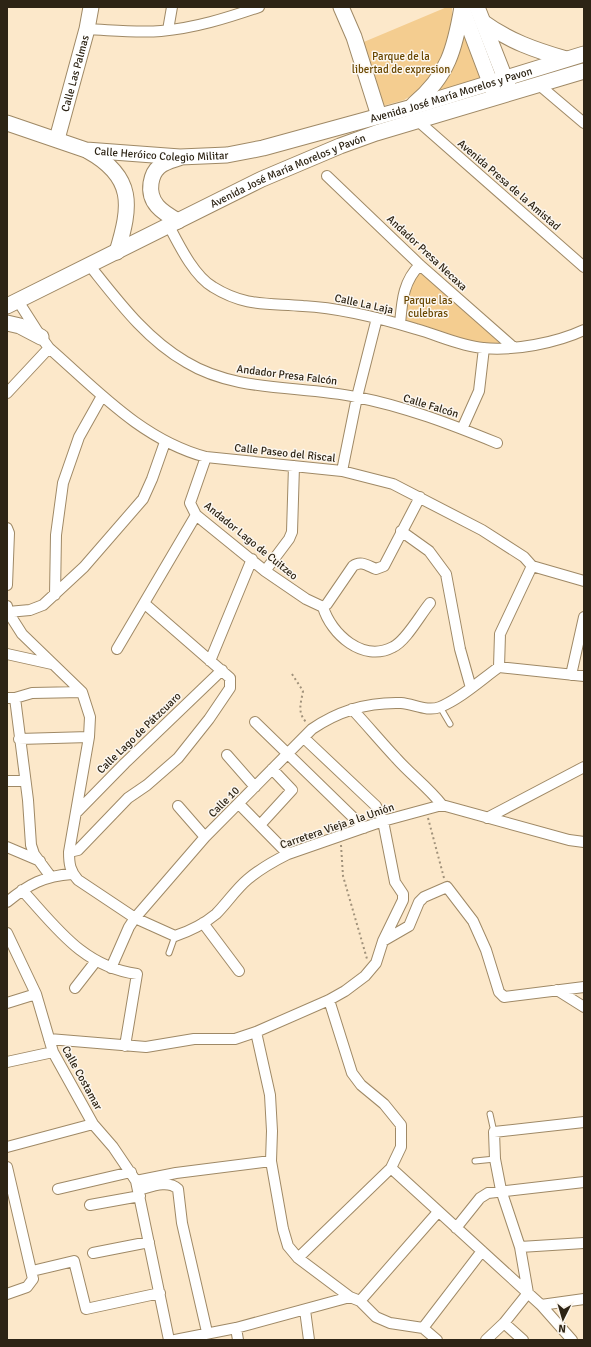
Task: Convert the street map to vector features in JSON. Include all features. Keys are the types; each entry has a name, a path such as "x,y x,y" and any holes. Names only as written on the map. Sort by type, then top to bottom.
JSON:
{"main road":[{"name":"Calle Las Palmas","path":"57,139 87,29 91,7"},
{"path":"342,7 354,37 379,116"},
{"path":"462,7 495,97"},
{"path":"410,108 429,91 445,67 456,43 462,7"},
{"path":"477,7 510,92"},
{"path":"483,22 502,36 533,50 566,59"},
{"name":"Avenida José María Morelos y Pavon","path":"317,132 410,108 584,54"},
{"name":"Avenida José María Morelos y Pavón","path":"10,304 90,266 262,179 340,146 376,133 584,71"},
{"name":"Calle Heróico Colegio Militar","path":"7,123 86,150 180,157 227,155 263,148 317,132"},
{"path":"86,150 100,158 112,169 123,184 127,197 125,227 117,252"},
{"path":"174,223 152,202 150,190 152,177 160,166 180,157"},
{"path":"7,323 20,326 45,343"}],"street":[{"path":"168,30 172,7"},
{"path":"87,29 135,32 168,30 218,20 259,7"},
{"path":"538,84 584,123"},
{"name":"Avenida Presa de la Amistad","path":"418,121 584,267"},
{"name":"Andador Presa Necaxa","path":"327,176 420,265 513,347"},
{"name":"Calle La Laja","path":"174,223 186,259 211,287 239,300 265,306 317,307 377,318 468,346 484,348 513,347 563,339 584,330"},
{"path":"400,324 402,299 409,278 420,265"},
{"name":"Andador Presa Falcón","path":"90,266 128,313 153,338 186,362 238,383 357,397"},
{"name":"Calle Paseo del Riscal","path":"10,304 45,343 102,396 129,418 164,442 185,451 206,457 342,471 393,484 482,530 524,558 532,566 584,581"},
{"path":"342,471 357,397 377,318"},
{"path":"7,393 45,343"},
{"name":"Calle Falcón","path":"357,397 449,423 462,429 479,391 484,348"},
{"path":"56,595 56,536 63,483 79,437 102,396"},
{"path":"462,429 497,443"},
{"path":"8,609 30,610 43,605 56,595 84,567 143,499 152,479 164,442"},
{"name":"Andador Lago de Cuitzeo","path":"206,457 190,503 196,515 265,571 306,599 323,607"},
{"path":"265,571 289,539 292,532 294,466"},
{"path":"420,497 384,566 376,569 362,563 356,564 327,604 323,607 326,617 335,632 346,642 363,649 377,652 393,647 401,640 430,603"},
{"path":"117,649 145,604 196,515"},
{"path":"7,528 9,533 7,583"},
{"path":"401,531 429,551 446,574 460,649 471,688"},
{"path":"210,661 252,559"},
{"path":"498,667 500,634 532,566"},
{"path":"69,852 78,850 128,798 147,785 178,758 209,719 230,688 230,678 222,670 145,604"},
{"path":"8,609 22,634 82,692 90,717 89,737 69,852 69,864 72,874 78,880 135,918 175,936"},
{"path":"571,675 584,617"},
{"path":"7,654 54,665"},
{"path":"440,707 471,688 498,667 584,676"},
{"name":"Calle Lago de Pátzcuaro","path":"76,814 125,763 222,670"},
{"path":"51,877 34,854 31,845 19,739 11,698 32,692 82,692"},
{"name":"Calle 10","path":"111,968 129,927 135,918 205,837 240,804 312,729 324,720 338,713 352,709 402,703 428,709 440,707"},
{"path":"352,709 386,745 395,758 430,790 442,805 569,840 584,842"},
{"path":"255,722 287,756 364,828"},
{"path":"19,739 89,737"},
{"path":"49,1039 146,1047 194,1038 235,1039 256,1032 329,1000 345,991 370,972 376,963 383,941 403,900 403,894 395,882 383,821 376,806 304,738"},
{"path":"226,755 255,787"},
{"path":"487,818 584,767"},
{"path":"260,825 292,790 272,769"},
{"path":"7,780 24,781"},
{"path":"240,804 288,854"},
{"name":"Carretera Vieja a la Unión","path":"175,936 193,929 203,923 216,913 247,880 273,862 288,854 383,821 442,805"},
{"path":"178,806 205,837"},
{"path":"7,847 40,861"},
{"path":"7,902 35,881 72,874"},
{"path":"383,941 409,926 419,902 424,897 447,887 473,921 486,950 499,992 504,997 584,987"},
{"path":"22,890 68,940 96,961 120,972 138,974 125,1046"},
{"path":"203,923 239,971"},
{"name":"Calle Costamar","path":"7,933 36,994 53,1052 93,1124 136,1185 169,1340"},
{"path":"75,988 96,961"},
{"path":"557,990 584,1007"},
{"path":"7,1003 36,994"},
{"path":"298,1258 391,1168 401,1147 401,1125 384,1104 355,1078 329,1000"},
{"path":"256,1032 270,1095 272,1131 271,1161 283,1230 288,1246 298,1258 350,1297 360,1301 376,1317 390,1323 423,1328 437,1340"},
{"path":"7,1062 53,1052"},
{"path":"486,1340 504,1323 528,1293 520,1247 501,1190 495,1159 494,1132 584,1122"},
{"path":"7,1147 93,1124"},
{"path":"90,1205 136,1185 176,1174 271,1161"},
{"path":"7,1168 33,1279 27,1287 7,1294"},
{"path":"391,1168 541,1305 572,1340"},
{"path":"456,1228 480,1198 488,1193 501,1190 584,1182"},
{"path":"58,1188 165,1184 174,1186 178,1189 182,1223 207,1332"},
{"path":"360,1301 438,1212"},
{"path":"93,1253 149,1242"},
{"path":"520,1247 584,1244"},
{"path":"423,1328 482,1251"},
{"path":"32,1271 74,1261 86,1309 160,1292"},
{"path":"175,1340 207,1332 236,1328 350,1297"},
{"path":"541,1305 584,1300"},
{"path":"305,1310 309,1340"},
{"path":"504,1323 522,1340"},
{"path":"236,1328 238,1340"}],"lane":[{"path":"440,707 450,724"},
{"path":"169,954 175,936"},
{"path":"490,1114 494,1132"},
{"path":"475,1161 495,1159"}],"path":[{"path":"292,674 303,691 300,716 312,729"},
{"path":"426,810 447,887"},
{"path":"339,836 342,850 343,876 370,972"}],"green space":[{"name":"Parque de la libertad de expresion","path":"447,7 452,7 452,26 442,63 423,87 412,95 404,100 379,107 359,44"},
{"path":"463,30 485,79 428,98"},
{"name":"Parque las culebras","path":"420,265 511,347 484,348 400,324 402,299"}]}
